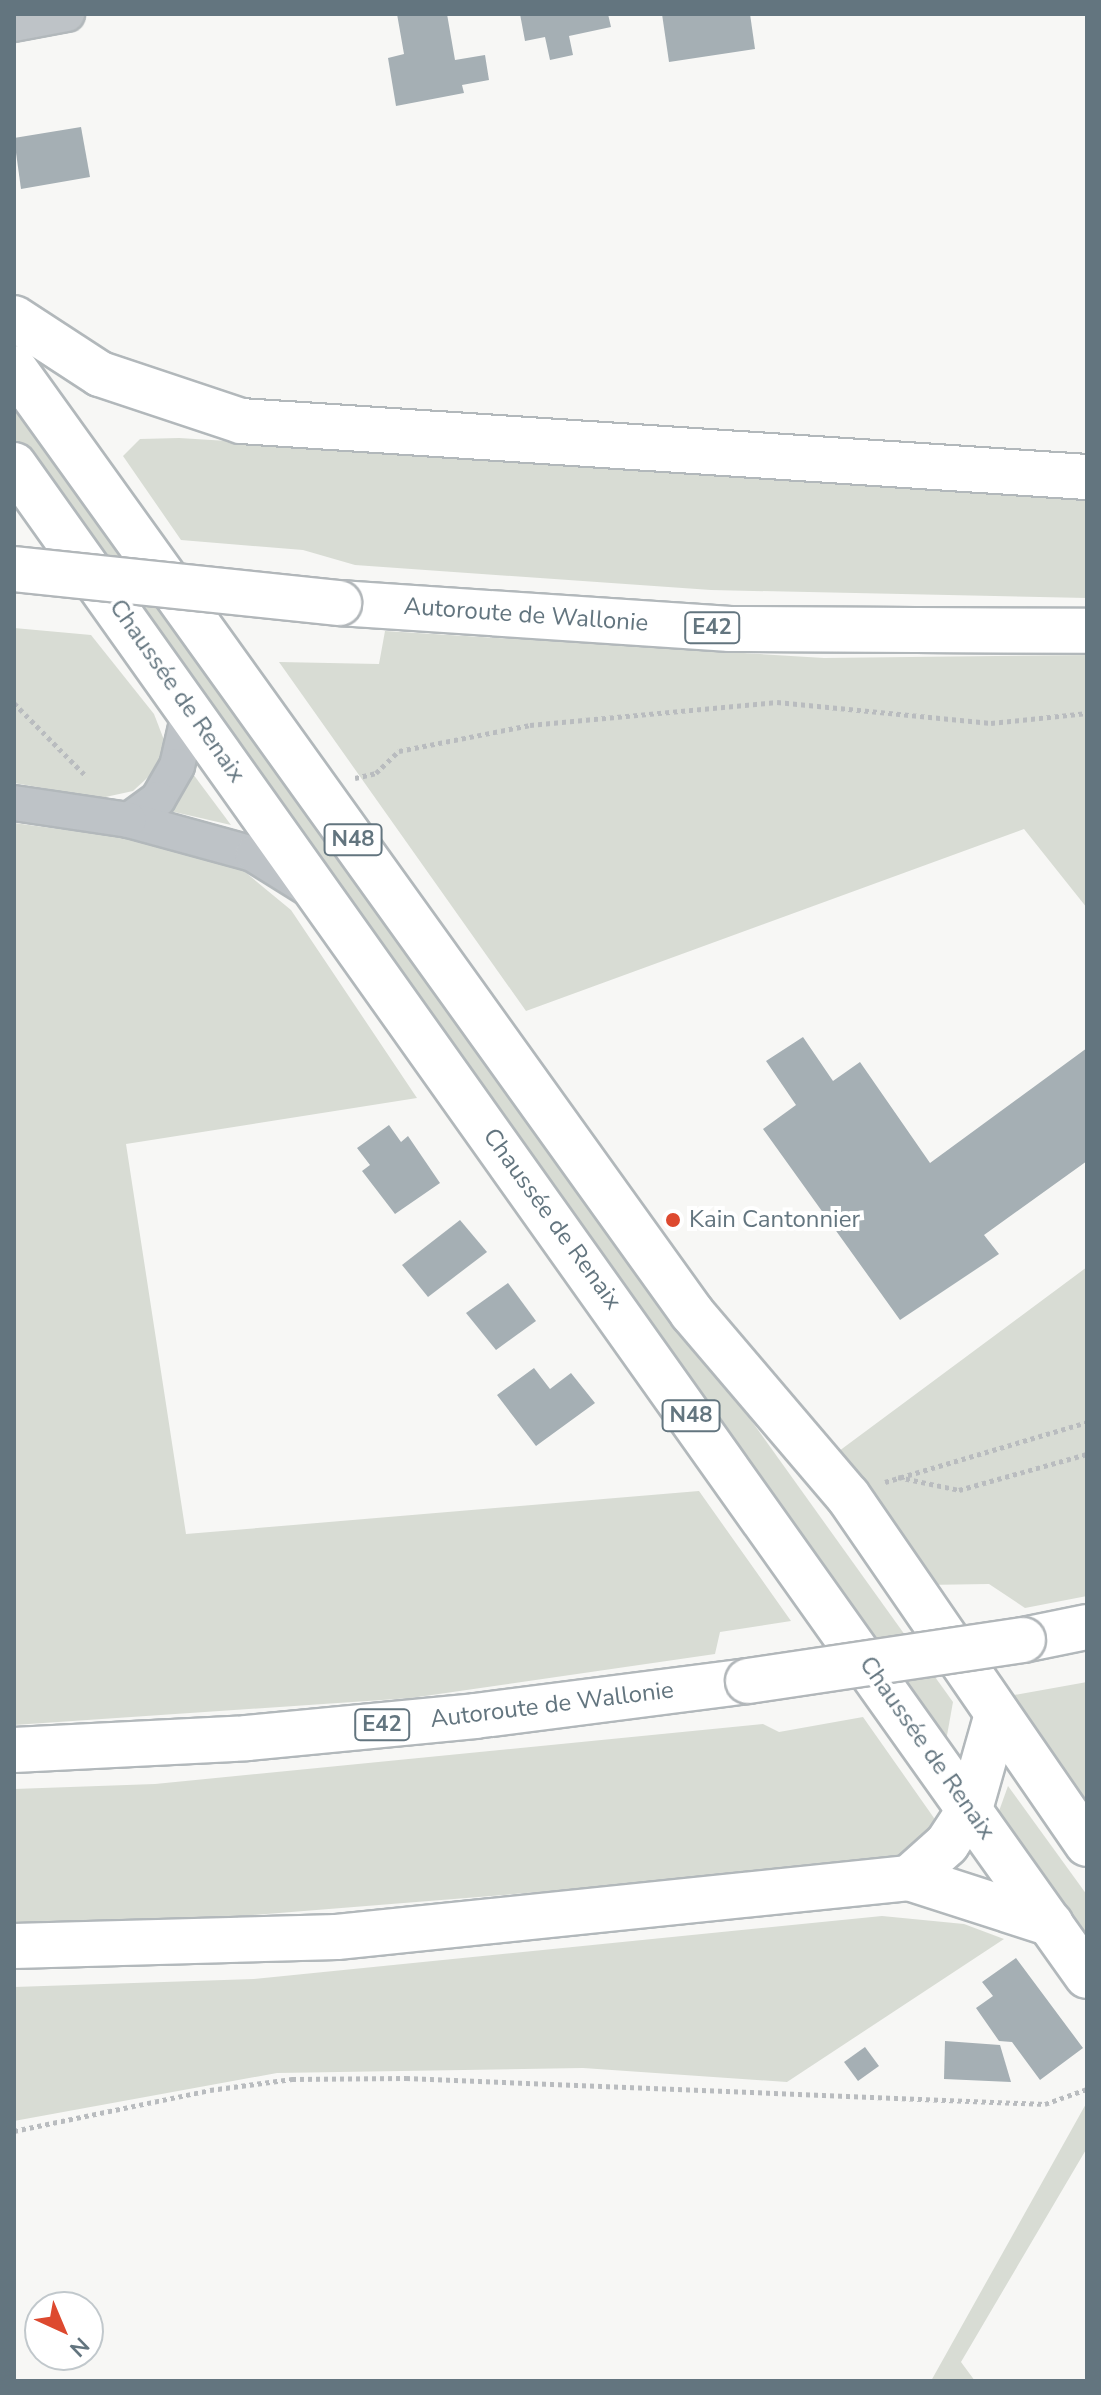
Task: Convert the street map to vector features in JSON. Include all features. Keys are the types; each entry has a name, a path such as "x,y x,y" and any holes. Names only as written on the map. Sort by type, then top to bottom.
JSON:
{"main road":[{"path":"14,318 100,374 241,421 1087,477"},
{"name":"N48","path":"14,368 692,1313 848,1496 1087,1844"},
{"name":"Chaussée de Renaix","path":"14,465 1087,1976"},
{"name":"Autoroute de Wallonie","path":"14,569 339,603 730,629 1087,631"},
{"name":"Autoroute de Wallonie","path":"14,1750 262,1736 475,1716 748,1681 1023,1640 1087,1627"},
{"path":"909,1878 947,1844 970,1809 997,1714"},
{"path":"14,1946 337,1937 909,1878 1051,1924"}],"street":[{"path":"14,24 67,14"},
{"path":"129,820 158,799 177,766 190,709"},
{"path":"14,803 129,820 253,854 321,896"}],"path":[{"path":"314,786 376,773 399,751 530,725 777,702 991,723 1087,713"},
{"path":"14,703 129,820"},
{"path":"848,1496 898,1477 1087,1422"},
{"path":"898,1477 959,1490 1087,1454"},
{"path":"14,2131 210,2090 292,2079 406,2078 1045,2104 1087,2089"}],"shaded area":[{"path":"14,392 953,1702 944,1752 14,443"},
{"path":"179,438 1087,494 1087,598 711,590 355,565 303,550 181,540 123,456 140,439"},
{"path":"14,628 91,635 154,714 164,740 157,769 133,791 101,798 14,783"},
{"path":"385,631 824,658 1087,655 1087,908 1024,829 526,1011 279,662 379,664"},
{"path":"193,774 231,825 170,811"},
{"path":"14,823 149,841 239,867 291,910 417,1098 126,1144 186,1534 699,1491 791,1621 720,1632 715,1654 411,1698 14,1725"},
{"path":"1087,1267 1087,1596 1025,1608 989,1584 924,1585 835,1454"},
{"path":"1087,1682 1087,1817 1003,1697"},
{"path":"863,1717 934,1818 935,1833 921,1847 877,1865 141,1924 14,1927 14,1789 155,1784 763,1724 779,1732"},
{"path":"1008,1786 1087,1895 1087,1958 994,1825"},
{"path":"882,1916 964,1924 1004,1939 787,2082 583,2068 277,2073 14,2121 14,1987 254,1979"},
{"path":"1087,2102 1087,2148 961,2362 975,2381 931,2381"}],"building":[{"path":"397,14 447,14 455,60 485,55 489,80 462,85 464,93 396,106 388,58 404,54"},
{"path":"520,14 608,14 611,27 569,36 573,55 550,60 545,37 525,41"},
{"path":"662,14 750,14 755,49 669,62"},
{"path":"81,127 90,177 21,189 14,138"},
{"path":"803,1037 833,1081 860,1062 930,1163 1087,1048 1087,1161 984,1235 999,1254 900,1320 763,1129 796,1105 766,1061"},
{"path":"389,1125 401,1142 408,1136 440,1183 395,1214 362,1171 370,1165 357,1148"},
{"path":"460,1220 487,1252 428,1297 402,1265"},
{"path":"508,1283 536,1321 496,1350 466,1313"},
{"path":"534,1368 550,1389 571,1373 595,1403 536,1446 497,1395"},
{"path":"1016,1958 1083,2048 1040,2080 1012,2042 999,2041 976,2008 993,1996 982,1982"},
{"path":"945,2041 1000,2045 1011,2082 944,2079"},
{"path":"865,2047 879,2066 858,2081 844,2062"}],"place":[{"name":"Kain Cantonnier","path":"673,1220"}]}
